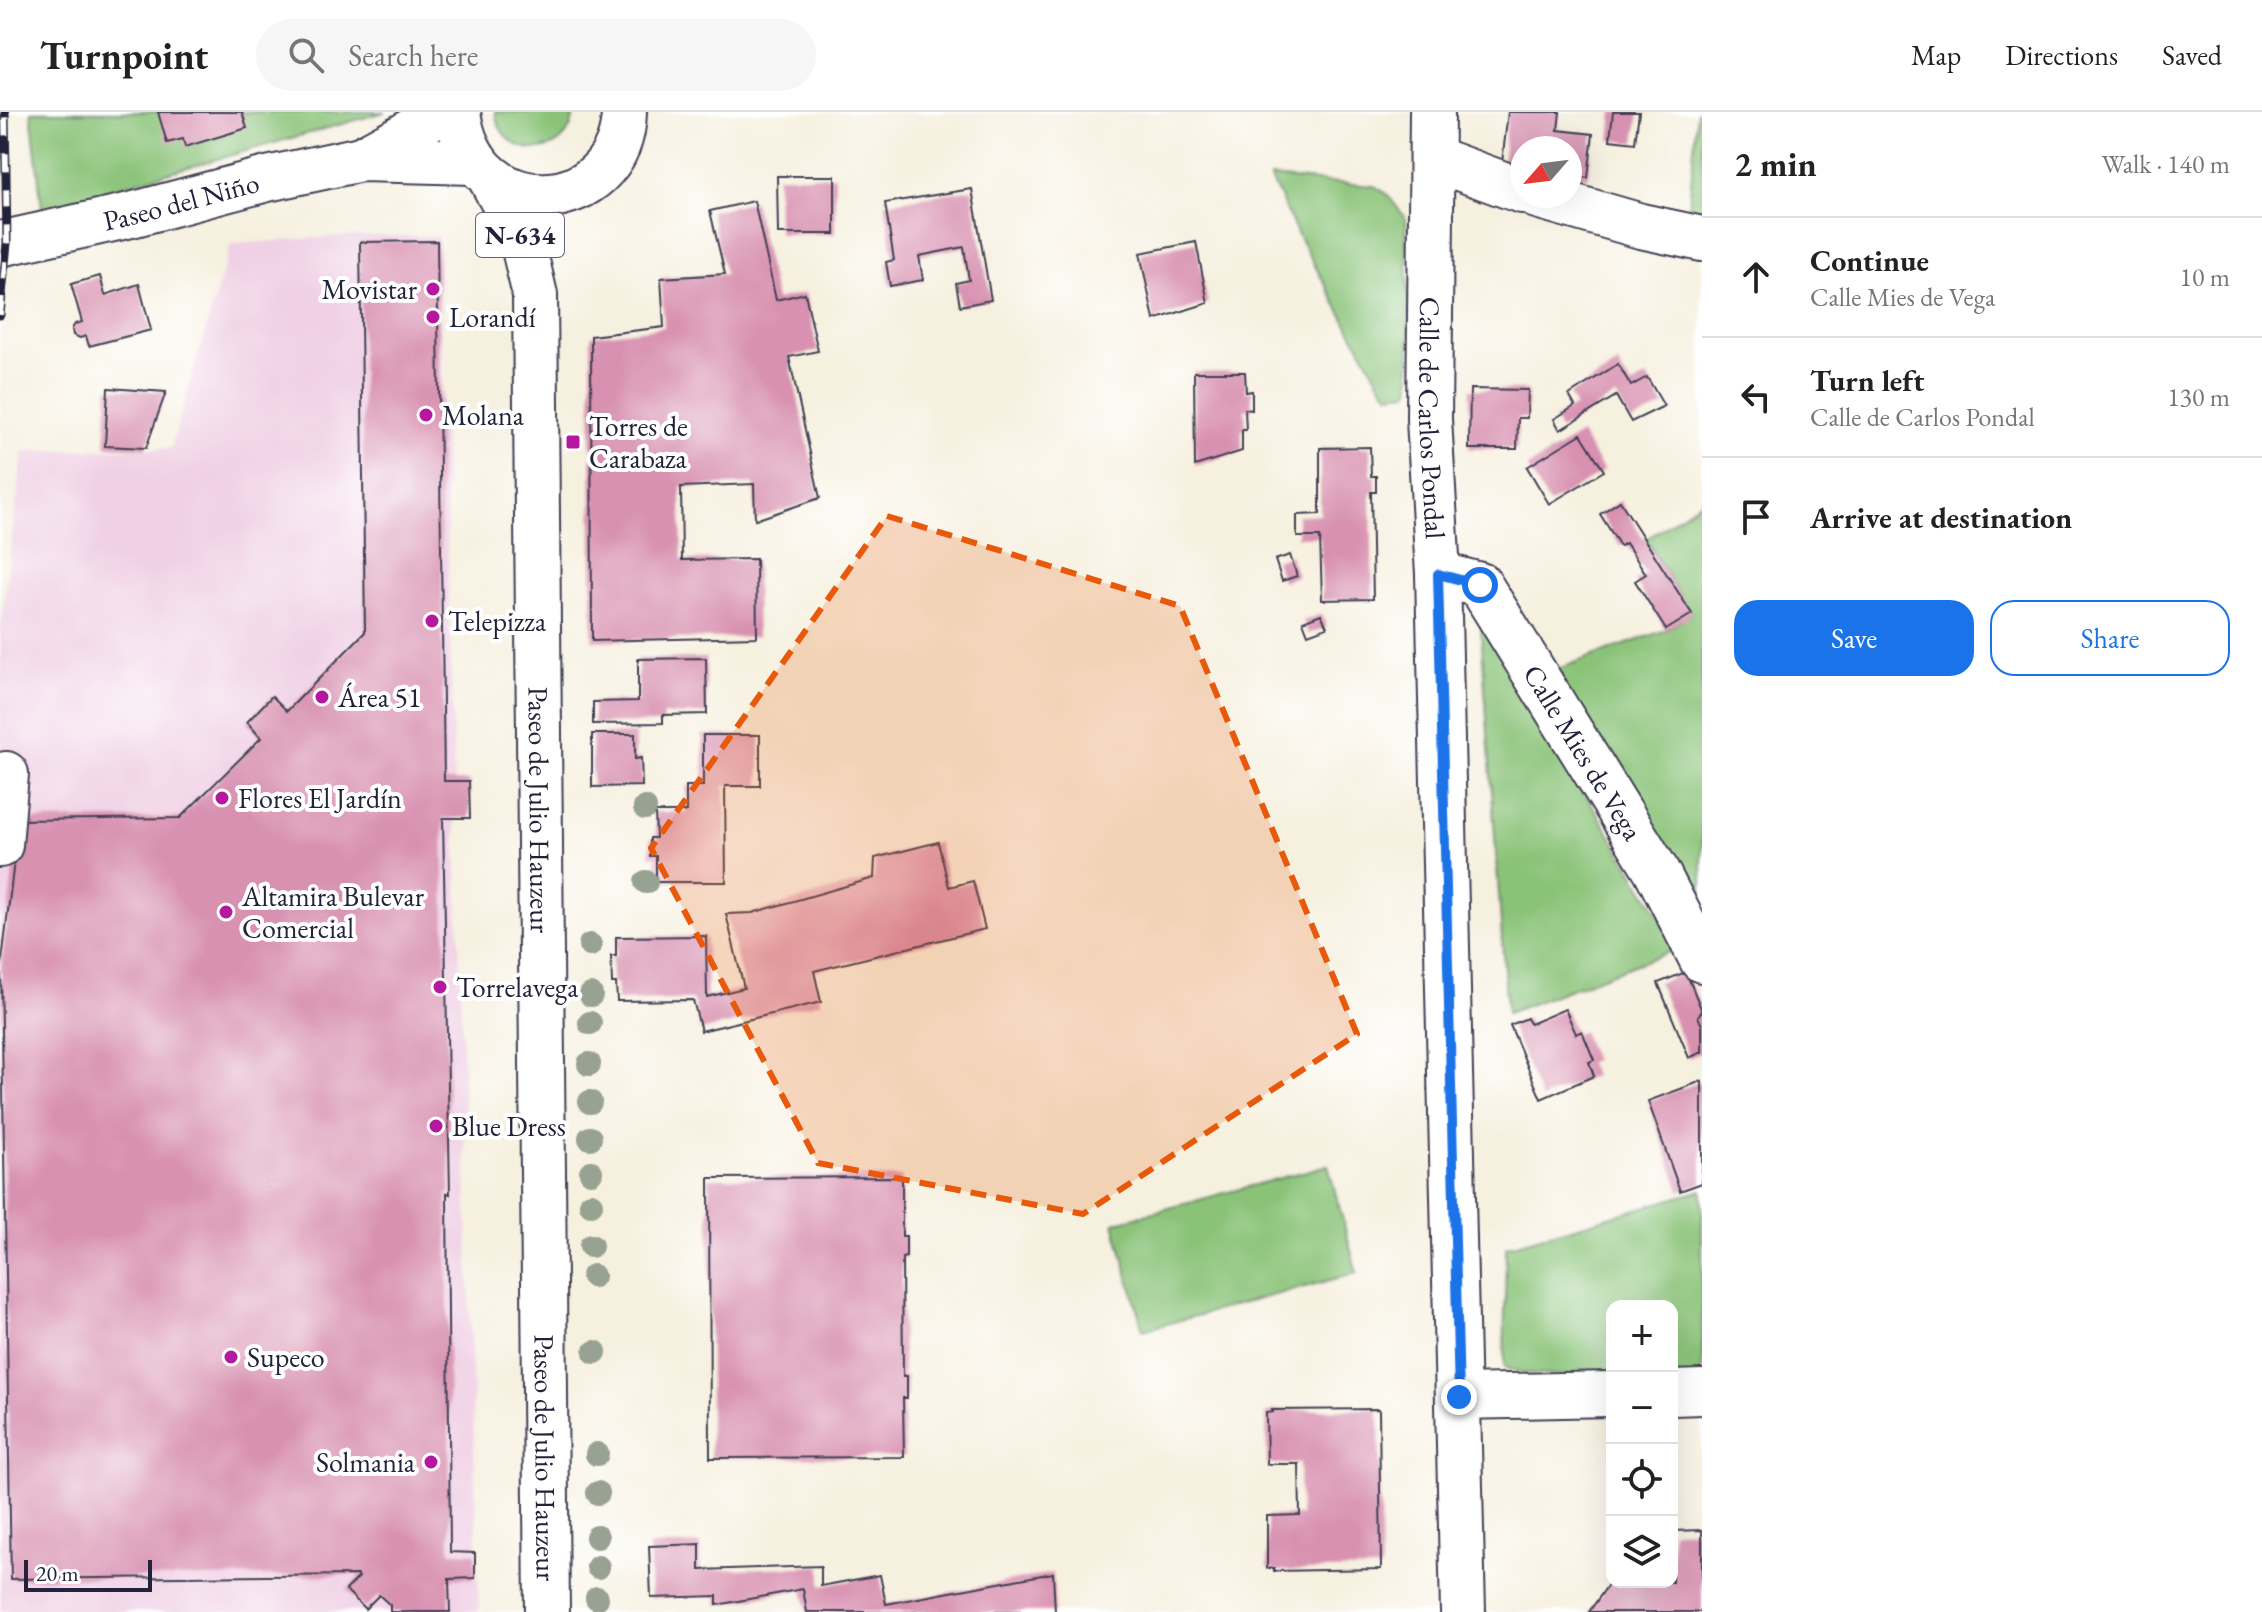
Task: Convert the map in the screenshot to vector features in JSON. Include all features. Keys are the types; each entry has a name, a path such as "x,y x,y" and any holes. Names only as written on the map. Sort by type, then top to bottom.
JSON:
{"main road":[{"name":"Paseo del Niño","path":"0,244 361,159 407,134 438,112"},
{"name":"N-634","path":"458,112 463,141 483,171 513,191 536,195 560,194 583,184 602,169 616,149 624,112"},
{"name":"Calle de Carlos Pondal","path":"1432,112 1429,419 1438,574 1463,1612"},
{"path":"1432,158 1510,187"},
{"name":"Paseo del Niño","path":"361,159 483,171"},
{"name":"Paseo de Julio Hauzeur","path":"483,171 521,236 535,295 547,1612"},
{"name":"Paseo de Julio Hauzeur","path":"535,295 560,194"},
{"path":"1579,208 1702,239"},
{"name":"Calle Mies de Vega","path":"1438,574 1480,585 1656,870 1702,960"},
{"path":"0,845 6,774"},
{"path":"1678,1393 1702,1392"},
{"path":"1459,1397 1606,1394"}],"highlighted area":[{"path":"887,516 1180,606 1357,1034 1083,1214 818,1163 651,848"}],"shaded area":[{"name":"Altamira Bulevar Comercial","path":"342,236 438,236 479,1612 0,1612 0,630 23,451 171,448 231,244"}],"green space":[{"path":"31,112 385,112 42,208"},
{"path":"495,112 574,112 570,128 561,140 549,147 536,149 522,147 510,140 500,128"},
{"path":"1697,112 1702,112 1702,233 1687,230"},
{"path":"1270,177 1374,186 1387,194 1406,219 1409,392 1389,394 1383,388 1300,239"},
{"path":"1702,501 1702,936 1549,672 1666,630 1691,614 1646,539"},
{"path":"1483,625 1679,948 1507,1013 1481,631"},
{"path":"1328,1165 1357,1273 1143,1330 1114,1223"},
{"path":"1702,1190 1702,1378 1678,1376 1678,1300 1606,1300 1606,1375 1535,1375 1504,1368 1506,1247"}],"building":[{"path":"158,112 242,112 247,128 185,147 183,139 167,143"},
{"path":"1508,112 1560,112 1558,130 1593,134 1588,178 1582,177 1582,136 1510,136 1510,164 1502,163"},
{"path":"1613,112 1639,112 1635,143 1610,140"},
{"path":"777,176 835,176 835,234 778,234"},
{"path":"972,189 991,300 960,306 956,283 969,280 964,247 919,256 923,280 890,286 886,262 894,260 885,203"},
{"path":"754,201 776,300 805,293 818,351 789,357 820,498 755,520 754,484 681,487 682,560 756,559 757,637 592,641 591,336 664,327 661,278 725,274 710,211"},
{"name":"Altamira Bulevar Comercial","path":"437,241 444,781 469,781 470,818 443,818 450,1194 447,1193 450,1552 475,1553 475,1578 449,1579 450,1612 390,1612 390,1605 379,1595 365,1609 346,1590 359,1577 357,1575 11,1579 1,969 19,820 180,818 261,738 247,722 272,696 287,711 365,632 360,242"},
{"path":"1196,242 1208,303 1154,320 1140,253"},
{"path":"100,276 105,295 139,284 151,330 89,346 86,336 80,338 73,335 75,324 82,322 71,284"},
{"path":"1618,364 1631,386 1647,377 1664,406 1631,422 1616,396 1560,430 1554,419 1575,406 1569,395"},
{"path":"1194,372 1245,372 1246,392 1252,391 1252,410 1245,409 1246,430 1242,430 1242,451 1195,466"},
{"path":"108,388 166,392 146,448 105,446"},
{"path":"1470,389 1528,390 1527,418 1518,418 1517,449 1469,449"},
{"path":"1581,434 1604,471 1549,504 1527,467"},
{"path":"1370,447 1371,476 1376,476 1376,492 1371,492 1373,599 1322,600 1320,537 1297,537 1297,515 1320,514 1320,448"},
{"path":"1620,501 1692,614 1666,630 1635,581 1646,574 1626,543 1620,546 1600,514"},
{"path":"1290,555 1297,576 1282,581 1275,560"},
{"path":"1321,614 1327,627 1308,634 1303,621"},
{"path":"706,658 707,714 663,715 663,723 593,724 593,702 638,701 638,659"},
{"path":"592,734 635,734 635,759 641,758 642,786 592,787"},
{"path":"703,735 760,735 760,786 725,786 726,882 656,882 656,856 650,856 650,838 656,838 655,812 686,812 686,786 703,786"},
{"path":"938,842 949,887 973,881 985,929 814,971 821,1002 701,1031 693,1000 617,1001 616,983 612,983 611,956 616,956 616,937 706,936 707,997 744,988 726,914 752,913 874,878 875,858"},
{"path":"1686,972 1702,1011 1698,1016 1702,1026 1702,1052 1689,1058 1658,983"},
{"path":"1565,1009 1576,1034 1582,1031 1594,1060 1589,1062 1594,1076 1541,1099 1510,1025 1527,1018 1530,1024"},
{"path":"1702,1081 1702,1183 1680,1191 1648,1101"},
{"path":"902,1177 902,1236 906,1236 906,1257 902,1258 903,1376 907,1376 907,1398 903,1398 904,1457 710,1458 709,1178"},
{"path":"1379,1409 1381,1569 1274,1571 1274,1568 1267,1568 1267,1516 1300,1515 1299,1464 1267,1464 1266,1413 1272,1410"},
{"path":"1702,1530 1702,1612 1589,1612 1606,1588 1678,1588 1678,1531"},
{"path":"700,1544 700,1570 821,1566 821,1586 880,1575 886,1604 1053,1573 1055,1612 807,1612 803,1589 717,1605 717,1596 651,1598 649,1546"}],"railway":[{"path":"0,315 7,243 5,112"}],"place":[{"name":"Movistar","path":"433,289"},
{"name":"Lorandí","path":"433,317"},
{"name":"Molana","path":"426,415"},
{"name":"Torres de Carabaza","path":"573,442"},
{"name":"Telepizza","path":"432,621"},
{"name":"Área 51","path":"322,697"},
{"name":"Flores El Jardín","path":"222,798"},
{"name":"Altamira Bulevar Comercial","path":"226,912"},
{"name":"Torrelavega","path":"440,987"},
{"name":"Blue Dress","path":"436,1126"},
{"name":"Supeco","path":"231,1357"},
{"name":"Solmania","path":"431,1462"}],"route":[{"path":"1459,1397 1438,574 1480,585"}]}
